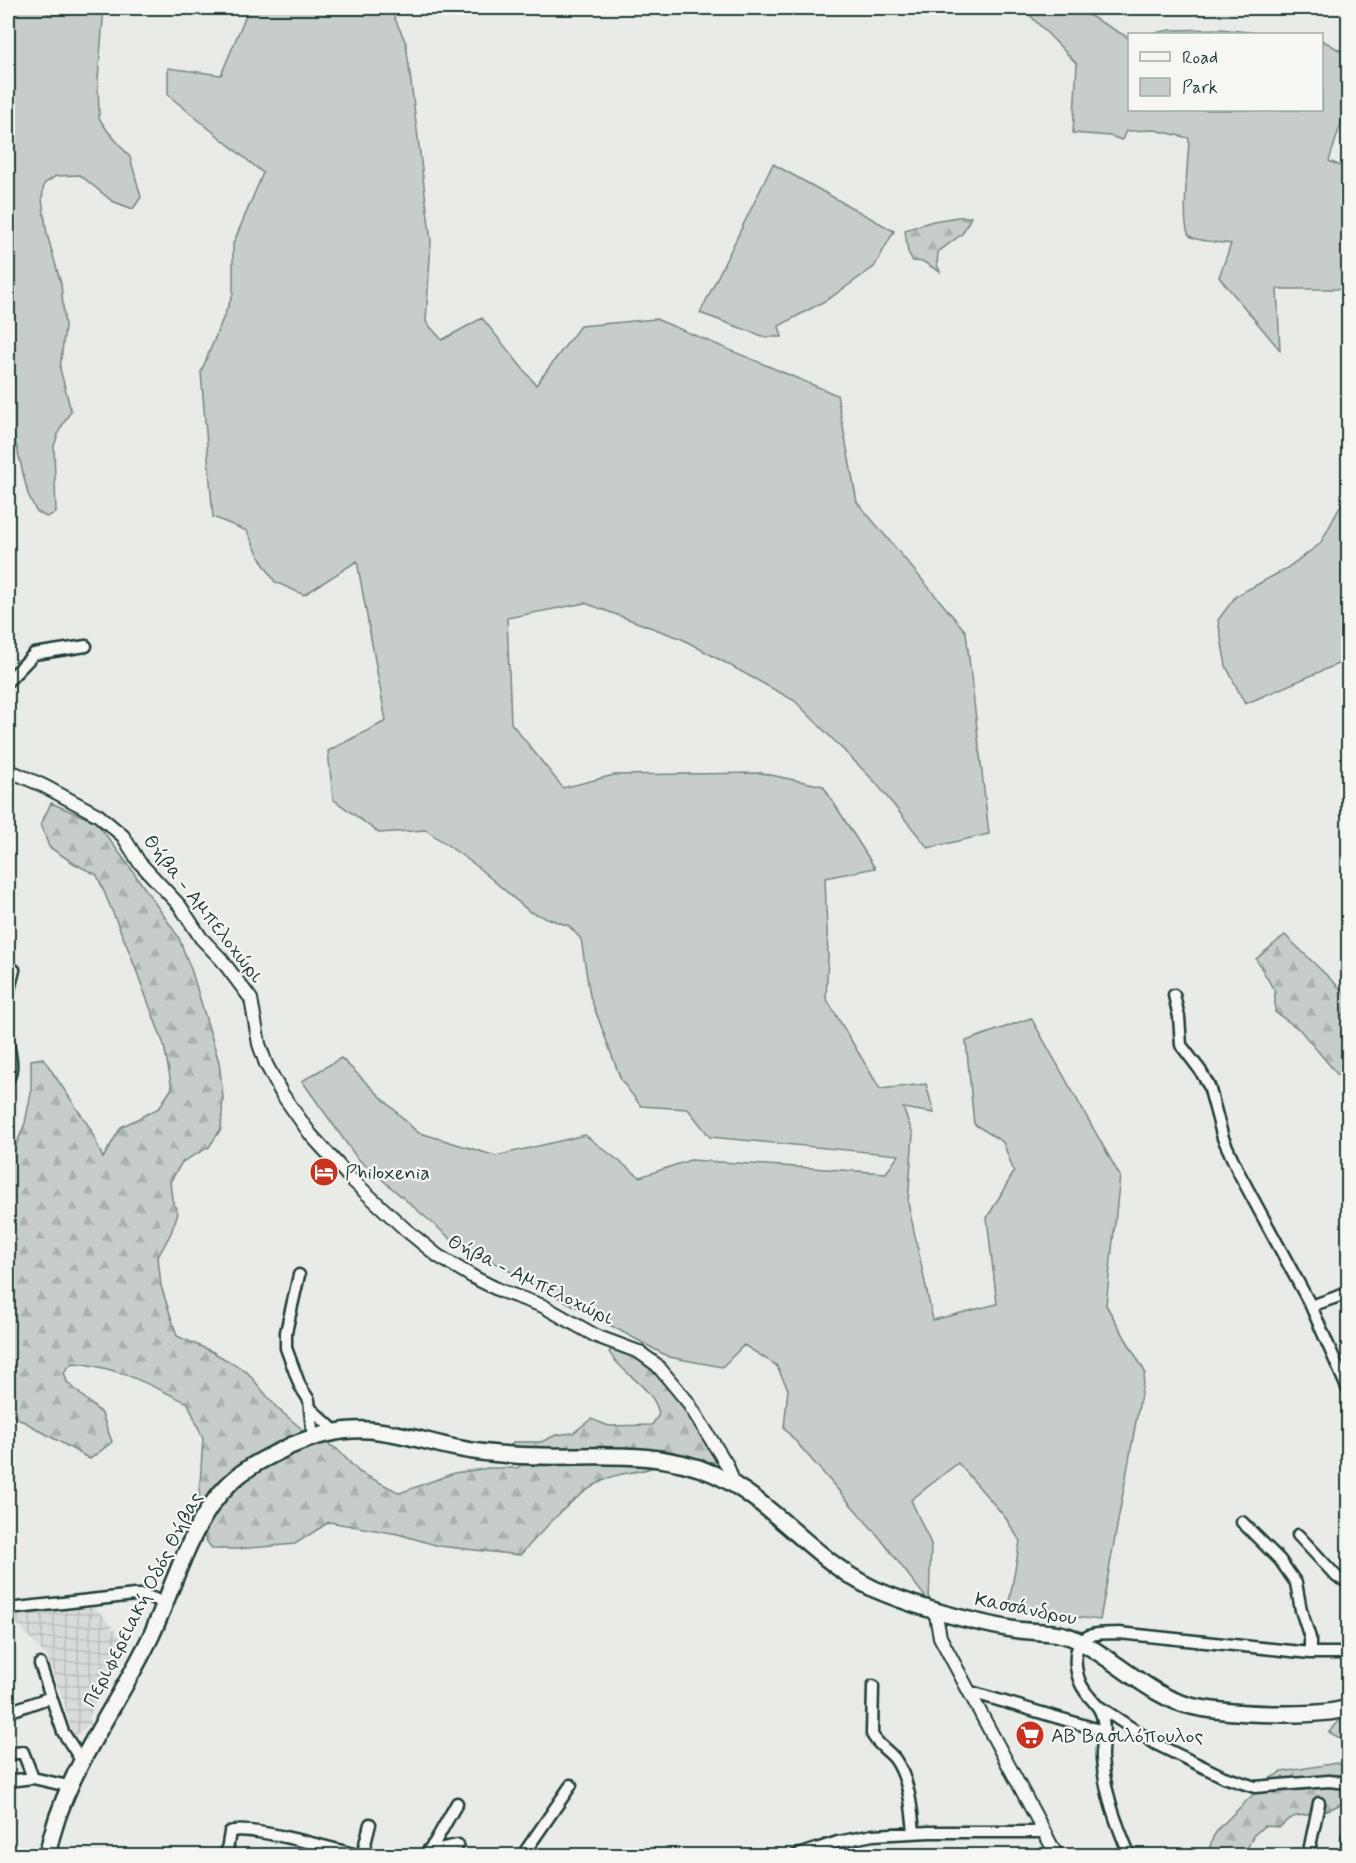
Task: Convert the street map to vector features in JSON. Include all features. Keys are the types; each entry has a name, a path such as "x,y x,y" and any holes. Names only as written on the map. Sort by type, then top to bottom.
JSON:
{"main road":[{"name":"Περιφερειακή Οδός Θήβας","path":"47,1856 58,1812 68,1786 150,1638 201,1523 215,1499 250,1466 334,1431 371,1430 493,1454 537,1457 657,1458 697,1467 735,1484"},
{"name":"Κασσάνδρου","path":"735,1484 760,1501 821,1556 856,1580 886,1594 998,1627 1087,1638"},
{"path":"1087,1638 1158,1693 1181,1704 1249,1712 1291,1713 1336,1711 1348,1707"}],"street":[{"path":"8,681 34,654 86,646"},
{"name":"Θήβα - Αμπελοχώρι","path":"8,770 98,815 123,836 139,862 180,906 201,938 221,959 251,999 262,1054 282,1094 311,1136 351,1179 438,1256 501,1291 543,1306 596,1336 639,1352 657,1365 687,1401 727,1465 735,1484"},
{"path":"8,967 14,970 8,993"},
{"path":"1174,995 1179,1017 1181,1046 1200,1070 1209,1086 1220,1129 1235,1164 1311,1306 1348,1389"},
{"path":"8,1043 11,1064 8,1079"},
{"path":"299,1275 286,1332 286,1348 300,1386 309,1400 313,1438"},
{"path":"1311,1306 1348,1293"},
{"path":"311,1409 334,1431"},
{"path":"1242,1522 1280,1560 1296,1583 1301,1610 1310,1638 1310,1653"},
{"path":"1298,1535 1336,1577 1348,1582"},
{"path":"8,1609 135,1595 144,1595 165,1603"},
{"path":"935,1610 940,1637 1057,1856"},
{"name":"Κασσάνδρου","path":"1087,1638 1119,1634 1310,1653 1348,1653"},
{"path":"1087,1638 1076,1657 1078,1673 1084,1690 1098,1706 1156,1744 1224,1777 1255,1787 1329,1781 1348,1783"},
{"path":"40,1664 63,1732 81,1760"},
{"path":"873,1686 872,1734 894,1759 903,1774 912,1812 914,1833"},
{"path":"971,1692 1103,1731"},
{"path":"8,1712 51,1697"},
{"path":"1098,1706 1103,1718 1102,1755 1108,1801 1130,1856"},
{"path":"8,1754 23,1752 33,1778"},
{"path":"8,1781 33,1778 68,1786"},
{"path":"522,1856 571,1785"},
{"path":"426,1853 457,1803"},
{"path":"1308,1856 1319,1803"},
{"path":"226,1856 230,1832 238,1830 278,1836 362,1856 370,1824"},
{"path":"795,1856 858,1837 914,1833 1044,1832"},
{"path":"1347,1852 1348,1836"},
{"path":"426,1853 459,1845"}],"shaded area":[{"path":"94,1607 119,1636 121,1645 89,1717 90,1724 73,1737 65,1706 47,1657 19,1626 8,1618 8,1612"}],"green space":[{"path":"8,8 46,8 46,12 52,16 73,8 104,8 98,79 99,118 130,157 141,197 133,209 112,201 80,175 56,176 44,184 42,199 47,234 61,284 65,327 60,369 71,411 59,431 54,446 56,513 46,517 36,511 28,494 8,411"},
{"path":"249,8 390,8 406,43 431,241 426,322 442,340 482,318 536,385 580,326 656,319 837,395 857,502 966,632 989,834 928,848 876,783 795,701 682,639 585,603 507,618 511,723 563,788 614,775 761,773 823,786 875,868 825,878 828,957 826,998 880,1089 926,1084 934,1113 903,1108 913,1134 908,1203 933,1320 997,1304 987,1218 1014,1172 1003,1142 974,1124 966,1041 1031,1018 1120,1176 1106,1305 1145,1372 1100,1620 1008,1609 1020,1541 1005,1517 958,1463 911,1500 931,1544 929,1602 880,1538 784,1428 788,1389 776,1365 744,1345 722,1367 669,1357 452,1240 357,1158 302,1081 341,1058 417,1132 496,1156 585,1135 640,1177 690,1160 886,1173 899,1155 710,1137 688,1109 641,1106 621,1080 590,996 581,939 569,926 530,912 474,864 426,830 379,833 333,799 328,751 386,721 357,561 304,595 275,582 247,531 213,517 201,372 233,294 233,244 263,173 168,95 168,68 221,75"},
{"path":"1023,8 1076,8 1128,37 1128,111 1323,111 1323,41 1348,55 1348,101 1329,161 1348,169 1348,289 1277,289 1280,350 1219,277 1231,244 1198,240 1190,236 1187,230 1185,206 1189,138 1155,130 1126,131 1122,140 1110,136 1073,133 1077,64"},
{"path":"1221,29 1257,33 1154,33 1171,30"},
{"path":"773,164 894,231 874,267 830,298 779,326 782,337 765,337 700,313"},
{"path":"971,217 962,234 938,252 937,264 940,272 924,262 913,261 908,252 905,230 933,221"},
{"path":"1348,492 1348,633 1345,661 1245,704 1226,666 1218,620 1236,596 1284,570 1320,544"},
{"path":"51,803 96,822 178,936 192,972 219,1062 223,1097 221,1129 209,1147 182,1162 170,1182 172,1199 178,1213 171,1233 158,1257 161,1286 177,1336 213,1352 247,1372 277,1408 303,1430 337,1449 359,1472 400,1493 454,1473 489,1468 517,1468 527,1461 658,1465 610,1477 592,1487 559,1514 520,1555 439,1546 398,1534 329,1522 295,1544 212,1549 204,1537 199,1499 203,1439 188,1403 118,1372 72,1363 64,1372 67,1382 102,1414 112,1442 90,1459 14,1416 8,1405 8,1166 25,1123 31,1093 31,1060 43,1058 90,1128 103,1158 121,1127 159,1108 172,1088 164,1045 129,951 97,875 49,847 41,824"},
{"path":"1285,935 1348,996 1348,1087 1300,1030 1275,1012 1275,992 1256,959"},
{"path":"614,1348 632,1354 656,1374 674,1394 716,1458 715,1462 654,1450 552,1451 509,1447 514,1442 541,1442 556,1435 573,1433 591,1419 609,1426 652,1425 659,1414 656,1405 651,1396 609,1352"},
{"path":"1348,1714 1348,1739 1329,1732 1343,1717"},
{"path":"1337,1763 1347,1768 1348,1800 1325,1811 1294,1817 1280,1827 1264,1826 1253,1836 1244,1855 1207,1856 1213,1837 1219,1828 1270,1778 1282,1772"}],"place":[{"name":"Philoxenia","path":"324,1172"},
{"name":"ΑΒ Βασιλόπουλος","path":"1030,1735"}]}
